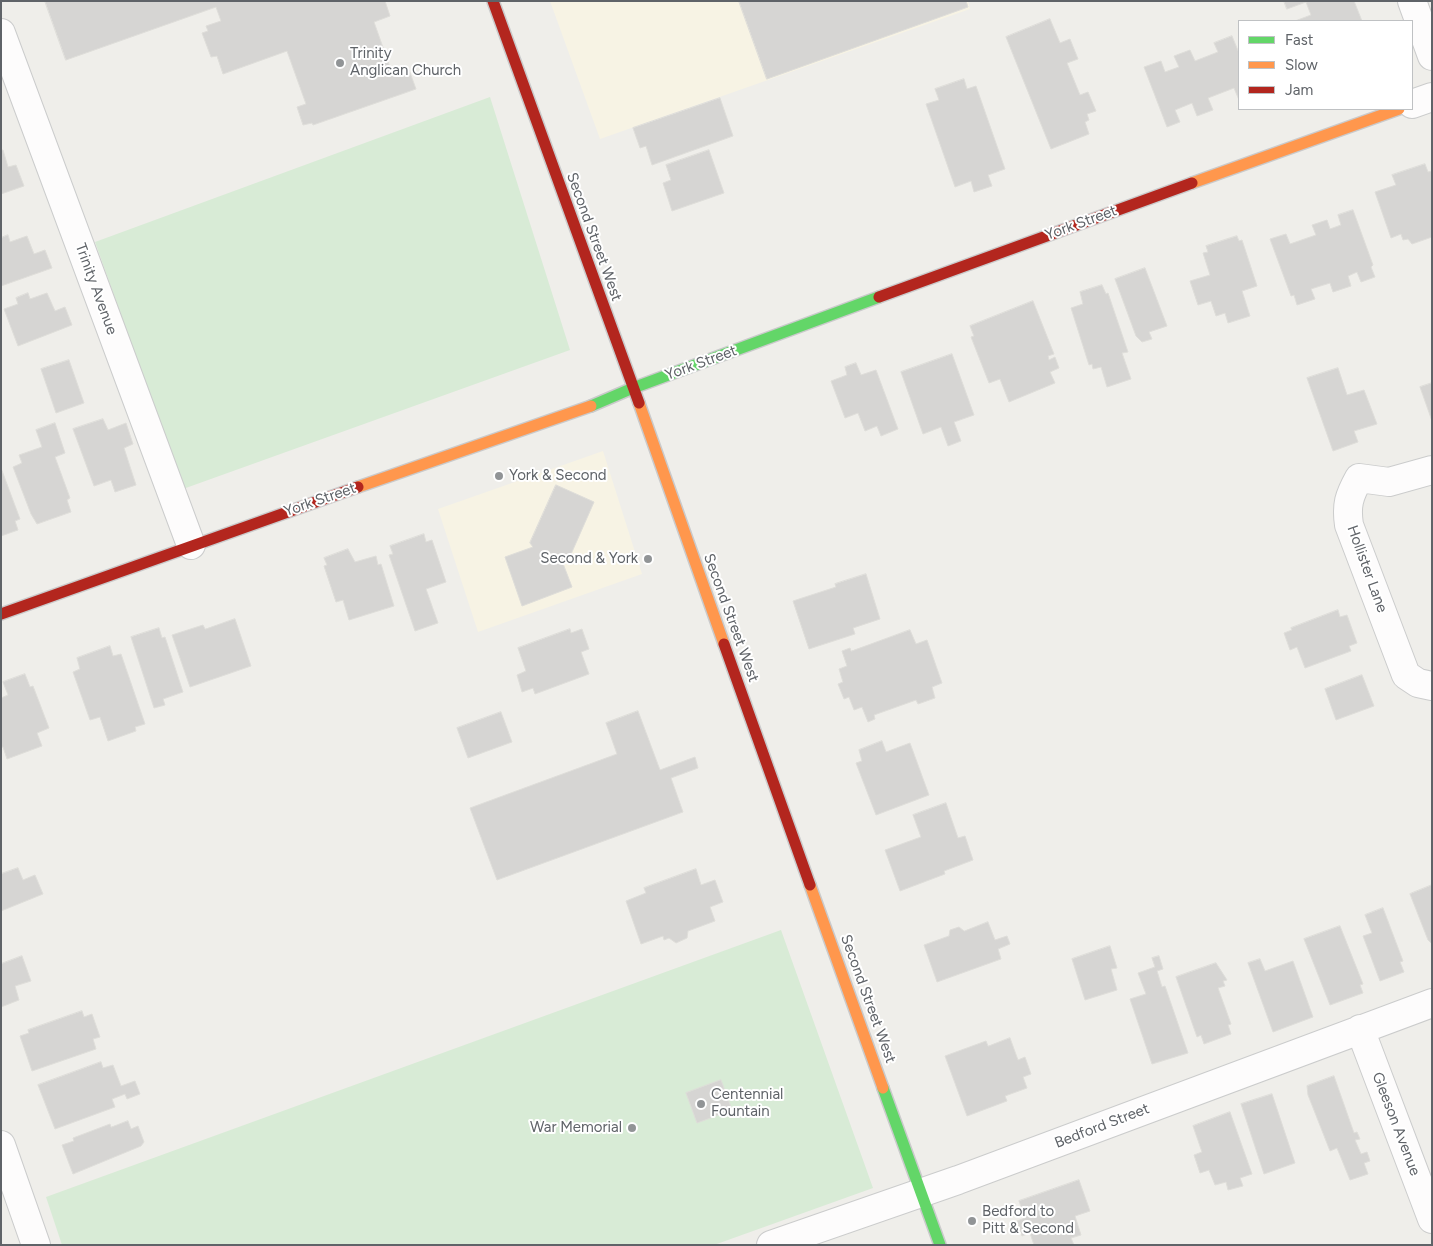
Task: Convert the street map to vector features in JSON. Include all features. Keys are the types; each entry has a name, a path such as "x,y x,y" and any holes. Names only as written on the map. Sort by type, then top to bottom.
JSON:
{"street":[{"name":"Second Street West","path":"493,1 940,1245"},
{"path":"1412,1 1432,56"},
{"name":"Trinity Avenue","path":"1,33 190,545"},
{"path":"1413,104 1432,97"},
{"name":"York Street","path":"1,614 190,545 593,404 1063,229 1396,110"},
{"name":"Hollister Lane","path":"1432,470 1389,482 1358,478 1349,496 1347,512 1349,525 1406,675 1418,684 1432,686"},
{"name":"Bedford Street","path":"771,1245 921,1193 1432,1003"},
{"name":"Gleeson Avenue","path":"1360,1029 1432,1218"},
{"path":"1,1145 36,1245"}],"shaded area":[{"path":"550,1 968,1 970,9 600,139"},
{"path":"603,451 642,574 478,632 438,509"}],"green space":[{"path":"490,97 570,350 183,489 95,242"},
{"path":"781,930 873,1188 714,1245 62,1245 46,1197"}],"building":[{"name":"Trinity Anglican Church","path":"45,1 385,1 390,16 374,22 392,73 408,67 416,89 313,125 312,123 303,125 297,107 306,104 287,51 223,74 217,56 211,57 202,33 208,31 206,26 221,21 216,7 66,60"},
{"path":"739,1 966,1 968,7 767,79"},
{"path":"1284,1 1354,1 1362,20 1298,20 1311,15 1306,2 1287,9"},
{"path":"1050,19 1060,43 1070,39 1078,59 1067,63 1080,95 1088,92 1096,111 1087,114 1089,120 1085,122 1089,134 1051,149 1006,37"},
{"path":"1232,36 1238,51 1238,98 1234,88 1208,98 1213,110 1197,116 1192,103 1175,110 1180,122 1167,127 1144,67 1161,61 1165,72 1179,67 1174,56 1190,50 1195,61 1218,52 1214,43"},
{"path":"964,79 967,89 976,86 1005,169 988,175 992,186 974,192 971,181 955,187 926,104 939,100 935,89"},
{"path":"720,98 733,136 652,165 646,146 640,148 633,128"},
{"path":"1,150 3,150 8,167 16,165 24,186 1,194"},
{"path":"709,150 724,193 672,211 663,183 671,180 666,165"},
{"path":"1425,164 1428,172 1432,171 1432,237 1412,244 1408,239 1403,240 1401,234 1391,238 1375,192 1396,185 1392,175"},
{"path":"1353,210 1373,265 1371,267 1375,277 1361,282 1357,272 1348,276 1351,286 1333,292 1330,283 1311,289 1315,299 1297,305 1294,295 1291,296 1270,239 1286,234 1290,244 1316,235 1312,225 1327,220 1330,229 1341,225 1338,215"},
{"path":"8,235 10,242 27,236 34,254 45,250 52,268 1,286 1,238"},
{"path":"1237,236 1239,241 1242,240 1257,286 1242,291 1250,316 1228,323 1225,313 1216,316 1211,301 1198,305 1190,281 1210,275 1203,253 1208,252 1206,246"},
{"path":"1145,268 1167,326 1149,332 1152,339 1142,342 1136,336 1115,279"},
{"path":"1102,285 1106,294 1108,293 1128,352 1122,353 1131,379 1107,387 1101,367 1093,369 1092,364 1089,365 1071,308 1083,304 1080,292"},
{"path":"28,293 30,299 47,293 55,311 65,307 72,325 18,346 4,309 18,304 16,298"},
{"path":"1033,301 1054,354 1048,356 1049,360 1055,357 1059,368 1050,372 1055,383 1009,402 1000,379 989,383 971,337 974,336 970,326"},
{"path":"952,354 974,415 954,422 961,441 948,446 941,427 923,434 901,372"},
{"path":"69,360 84,403 56,413 41,369"},
{"path":"856,363 861,375 876,370 898,429 881,436 877,426 865,431 858,413 845,418 831,381 847,375 845,367"},
{"path":"1338,368 1347,395 1364,390 1377,424 1354,431 1358,442 1333,451 1307,378"},
{"path":"1432,383 1432,421 1420,387"},
{"path":"103,419 108,430 126,423 133,444 124,448 136,485 115,492 111,480 94,486 73,429"},
{"path":"55,423 65,453 55,457 70,498 67,500 71,512 37,524 31,514 13,467 22,463 19,455 42,447 36,430"},
{"path":"1,468 20,519 15,521 18,530 1,536"},
{"path":"556,485 594,502 568,561 564,558 562,561 572,587 522,606 505,557 533,547 530,543"},
{"path":"424,534 426,542 432,540 446,582 426,589 438,623 415,631 389,555 393,554 390,546"},
{"path":"348,549 355,562 376,556 378,565 381,564 394,606 349,620 343,600 336,602 324,566 327,565 324,558"},
{"path":"866,574 880,619 853,628 855,634 809,649 793,601 836,587 835,584"},
{"path":"1338,610 1340,617 1347,615 1357,643 1349,646 1351,651 1305,668 1297,647 1290,650 1284,633 1292,630 1291,628"},
{"path":"235,619 251,666 190,687 172,635 203,625 205,629"},
{"path":"159,628 162,638 165,637 183,692 163,699 165,705 154,708 131,637"},
{"path":"570,629 571,633 582,629 589,649 581,652 589,674 535,694 533,688 522,692 517,675 526,671 518,648"},
{"path":"910,630 916,644 927,640 942,683 932,687 935,698 918,704 916,700 874,715 875,719 868,722 862,707 854,710 849,697 844,699 838,684 843,682 839,669 847,666 842,651 850,648 851,651"},
{"path":"110,646 113,656 121,654 145,724 135,727 136,731 108,741 100,717 90,720 73,672 80,669 77,658"},
{"path":"25,674 30,687 33,686 49,728 37,733 42,746 7,759 3,747 1,747 1,698 8,695 3,682"},
{"path":"1362,675 1374,706 1336,720 1325,689"},
{"path":"638,711 660,770 695,757 698,768 671,778 683,812 497,880 470,808 617,754 606,723"},
{"path":"501,712 512,742 468,758 457,728"},
{"path":"882,741 886,752 910,743 929,795 876,815 856,763 862,761 859,750"},
{"path":"946,803 958,838 965,836 973,860 944,871 945,874 900,891 885,850 921,837 913,815"},
{"path":"18,868 23,880 35,875 43,894 1,911 1,874"},
{"path":"696,869 701,885 715,880 723,902 710,907 715,921 688,931 687,938 676,943 669,938 664,940 663,936 641,944 626,901 646,893 644,888"},
{"path":"1432,885 1432,944 1428,940 1410,894"},
{"path":"1383,908 1403,961 1400,962 1404,972 1380,981 1363,936 1372,933 1365,915"},
{"path":"988,922 995,940 1007,936 1010,944 998,949 1001,959 937,982 924,945 949,936 950,930 959,927 964,931"},
{"path":"1340,926 1363,984 1360,985 1363,993 1330,1005 1304,939"},
{"path":"1110,946 1117,968 1111,969 1117,990 1085,1000 1072,959"},
{"path":"22,956 31,981 15,986 19,1000 1,1007 1,964"},
{"path":"1159,956 1163,969 1157,971 1162,987 1165,986 1188,1053 1152,1064 1130,999 1146,994 1138,973 1155,967 1152,958"},
{"path":"1260,959 1265,971 1293,961 1313,1017 1273,1032 1248,963"},
{"path":"1216,963 1227,980 1223,981 1225,986 1218,988 1231,1024 1228,1025 1231,1034 1204,1044 1201,1035 1197,1037 1176,977"},
{"path":"82,1011 84,1017 92,1014 100,1037 93,1039 96,1049 32,1071 20,1036 29,1033 28,1030"},
{"path":"1010,1038 1018,1060 1025,1057 1031,1074 1023,1077 1027,1088 1005,1096 1007,1101 967,1116 945,1056 986,1041 988,1046"},
{"path":"101,1062 103,1068 113,1065 121,1086 135,1081 140,1094 127,1099 125,1094 112,1099 115,1107 55,1129 38,1085"},
{"path":"1334,1076 1354,1133 1357,1132 1360,1139 1355,1140 1361,1154 1367,1152 1370,1161 1364,1163 1368,1174 1350,1180 1337,1148 1330,1151 1308,1095 1307,1086"},
{"path":"721,1080 732,1110 697,1123 686,1093"},
{"path":"1272,1094 1295,1163 1264,1174 1241,1104"},
{"path":"1230,1112 1252,1174 1240,1178 1243,1186 1228,1190 1226,1182 1215,1185 1209,1170 1200,1173 1194,1155 1202,1152 1193,1126"},
{"path":"128,1121 131,1129 138,1126 144,1142 141,1146 73,1174 62,1145 74,1141 73,1138 110,1124 111,1127"},
{"path":"1079,1180 1090,1211 1075,1216 1081,1235 1071,1238 1074,1245 1034,1245 1030,1233 1022,1236 1017,1221 1025,1218 1019,1201"}],"traffic: fast":[{"path":"591,406 633,388 879,297"},
{"path":"883,1088 940,1245"}],"traffic: slow":[{"path":"1192,183 1396,110"},
{"path":"639,403 724,644"},
{"path":"358,487 591,406"},
{"path":"810,885 883,1088"}],"traffic: jam":[{"path":"493,1 639,403"},
{"path":"879,297 1192,183"},
{"path":"1,614 358,487"},
{"path":"724,644 810,885"}],"place":[{"name":"Trinity Anglican Church","path":"340,63"},
{"name":"York & Second","path":"499,476"},
{"name":"Second & York","path":"648,559"},
{"name":"Centennial Fountain","path":"701,1104"},
{"name":"War Memorial","path":"632,1128"},
{"name":"Bedford to Pitt & Second","path":"972,1221"}]}
